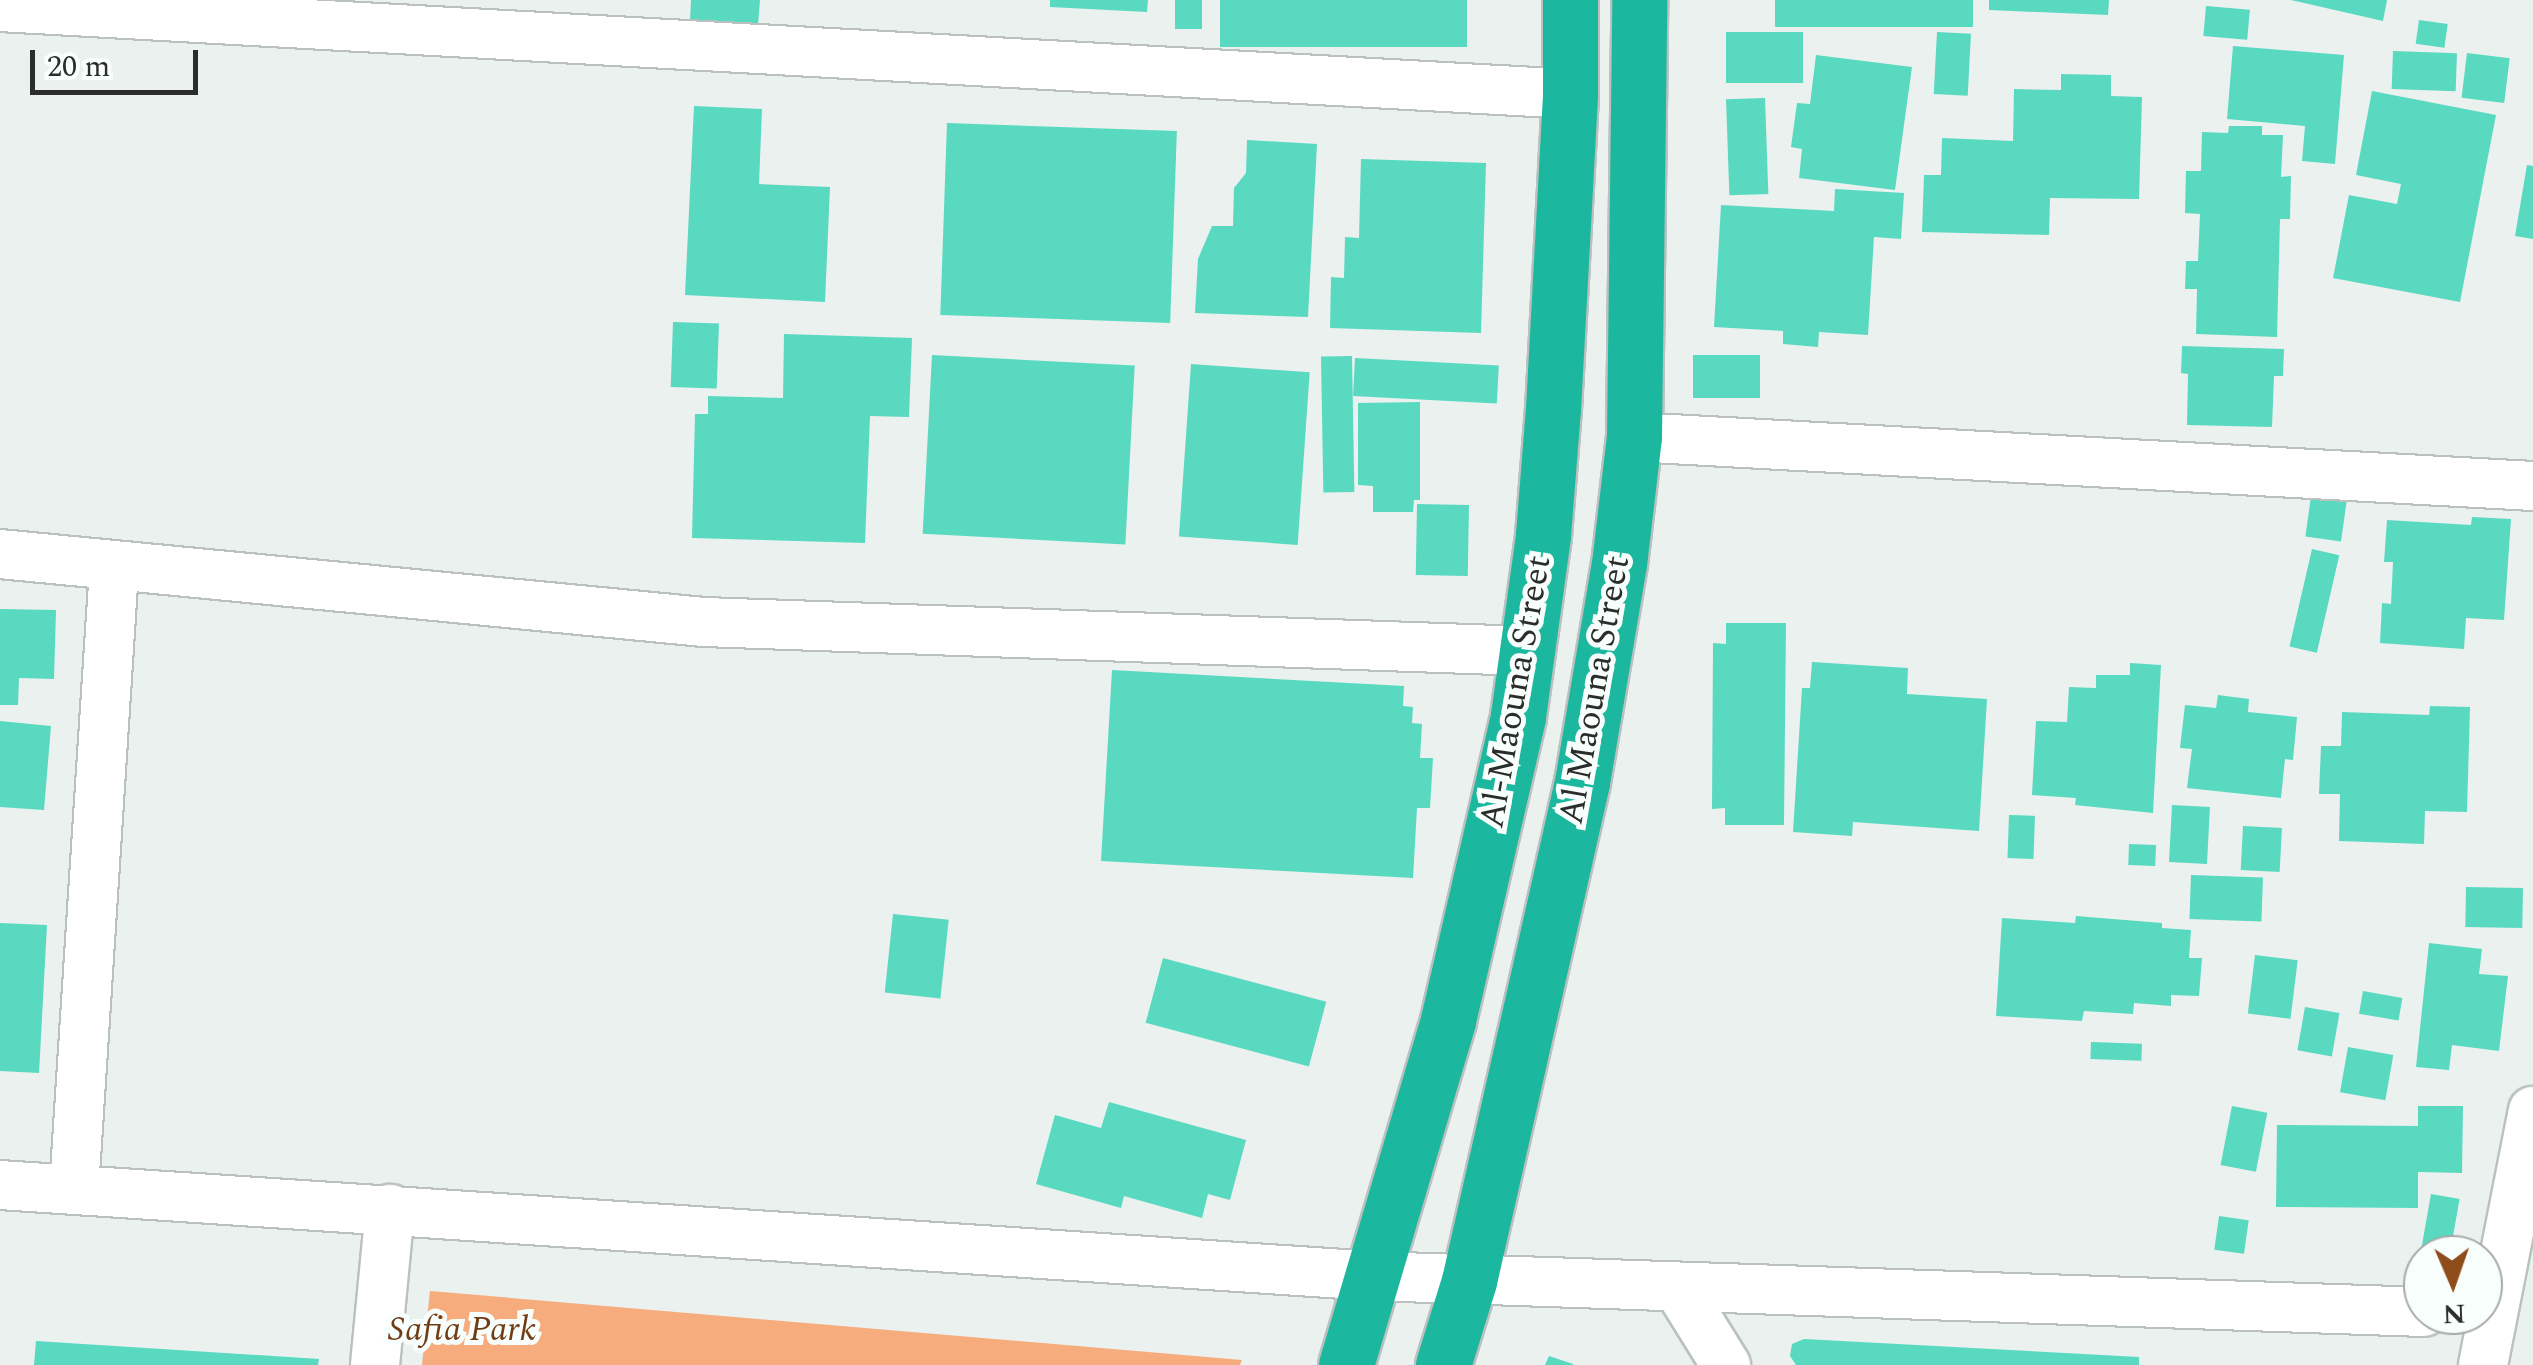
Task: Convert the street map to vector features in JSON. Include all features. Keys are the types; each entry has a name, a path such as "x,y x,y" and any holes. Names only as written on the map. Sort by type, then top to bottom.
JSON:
{"highway":[{"name":"Al-Maouna Street","path":"1346,1365 1471,932 1518,716 1554,409 1570,94 1570,0"},
{"name":"Al Maouna Street","path":"1443,1365 1469,1281 1582,782 1619,564 1634,436 1639,0"}],"street":[{"path":"0,6 146,7 1570,94"},
{"path":"1634,436 2533,486"},
{"path":"0,554 704,622 1528,651"},
{"path":"74,1189 114,568"},
{"path":"2503,1249 2533,1111"},
{"path":"0,1185 1372,1276 2403,1311"},
{"path":"375,1365 390,1209"},
{"path":"1678,1288 1726,1365"},
{"path":"2484,1365 2487,1335"}],"green space":[{"name":"Safia Park","path":"430,1291 1242,1360 1240,1365 422,1365"}],"building":[{"path":"691,0 760,0 758,25 690,21"},
{"path":"1050,0 1148,0 1147,12 1050,7"},
{"path":"1175,0 1202,0 1202,29 1175,29"},
{"path":"1220,0 1467,0 1467,47 1220,47"},
{"path":"1775,0 1973,0 1973,27 1775,27"},
{"path":"1989,0 2109,0 2108,15 1989,10"},
{"path":"2291,0 2387,0 2383,21"},
{"path":"2206,6 2250,10 2247,40 2203,36"},
{"path":"2419,20 2448,24 2444,48 2416,44"},
{"path":"1726,32 1803,32 1803,83 1726,83"},
{"path":"1937,32 1971,34 1968,96 1934,94"},
{"path":"2233,46 2344,55 2335,164 2302,161 2305,126 2227,119"},
{"path":"2393,51 2457,53 2456,91 2392,89"},
{"path":"2467,53 2510,58 2504,103 2462,98"},
{"path":"1816,55 1912,67 1895,190 1799,178 1802,149 1791,147 1797,103 1810,104"},
{"path":"2061,74 2111,75 2111,96 2142,97 2139,199 2050,198 2049,235 1922,232 1924,175 1941,175 1942,138 2013,141 2014,89 2061,90"},
{"path":"2372,91 2496,115 2460,302 2333,278 2349,195 2397,204 2401,184 2356,175"},
{"path":"1765,98 1768,194 1729,195 1726,99"},
{"path":"694,106 762,109 759,184 830,187 825,302 685,295"},
{"path":"947,123 1177,131 1170,323 940,315"},
{"path":"2229,126 2262,126 2262,135 2283,135 2281,177 2291,176 2290,219 2280,219 2277,337 2196,334 2197,289 2185,289 2186,261 2198,261 2200,214 2185,213 2186,171 2201,171 2202,132 2228,133"},
{"path":"1247,140 1317,144 1308,317 1195,313 1198,259 1212,226 1233,226 1234,188 1246,173"},
{"path":"1361,159 1486,163 1481,333 1330,328 1331,277 1344,278 1345,237 1359,238"},
{"path":"2527,165 2533,166 2533,239 2515,236"},
{"path":"1835,189 1904,193 1901,239 1874,237 1868,335 1819,332 1818,347 1783,344 1783,331 1714,327 1721,205 1834,211"},
{"path":"673,322 719,324 717,389 671,387"},
{"path":"784,334 912,338 909,417 870,416 865,543 692,538 695,414 708,414 708,396 783,398"},
{"path":"2182,346 2284,349 2283,376 2274,376 2272,427 2187,425 2188,374 2181,373"},
{"path":"932,355 1135,366 1125,544 923,534"},
{"path":"1693,355 1760,355 1760,398 1693,398"},
{"path":"1352,356 1354,492 1323,493 1321,357"},
{"path":"1355,358 1499,366 1497,403 1353,396"},
{"path":"1191,364 1310,372 1298,545 1179,537"},
{"path":"1420,402 1420,500 1414,500 1413,512 1373,512 1373,486 1358,485 1358,403"},
{"path":"2313,482 2349,487 2341,541 2305,536"},
{"path":"1417,504 1469,505 1468,576 1416,575"},
{"path":"2472,517 2511,519 2504,620 2466,618 2464,649 2380,643 2382,603 2391,604 2393,562 2384,562 2387,520 2471,525"},
{"path":"2312,549 2339,555 2317,653 2290,646"},
{"path":"0,609 56,610 54,679 19,678 18,705 0,705"},
{"path":"1726,623 1786,623 1784,825 1725,825 1725,808 1712,809 1713,643 1726,644"},
{"path":"1812,662 1908,668 1907,694 1987,699 1979,831 1853,822 1852,836 1793,832 1802,688 1810,688"},
{"path":"2130,663 2161,665 2153,813 2075,805 2076,798 2032,795 2036,721 2067,722 2069,687 2096,688 2096,675 2130,675"},
{"path":"1112,670 1404,686 1403,706 1413,707 1412,723 1422,724 1420,758 1433,758 1430,808 1417,808 1413,878 1101,861"},
{"path":"2218,695 2249,699 2248,712 2297,717 2293,760 2285,759 2281,798 2187,788 2192,749 2180,748 2185,705 2216,708"},
{"path":"2430,706 2470,707 2467,812 2425,811 2424,844 2339,841 2340,794 2319,794 2321,746 2341,746 2342,712 2429,715"},
{"path":"0,721 51,726 44,810 0,807"},
{"path":"2172,805 2210,807 2207,864 2169,862"},
{"path":"2009,815 2035,816 2033,859 2007,858"},
{"path":"2243,826 2282,828 2280,872 2241,870"},
{"path":"2129,844 2156,845 2155,866 2128,865"},
{"path":"2191,875 2263,878 2261,921 2189,919"},
{"path":"2466,887 2523,888 2522,928 2465,927"},
{"path":"893,914 949,920 940,998 885,993"},
{"path":"2076,916 2162,923 2162,928 2191,930 2189,958 2202,958 2199,996 2171,995 2171,1006 2134,1003 2133,1014 2084,1011 2082,1021 1996,1016 2002,918 2075,923"},
{"path":"0,923 47,925 39,1073 0,1071"},
{"path":"2429,943 2482,949 2479,974 2508,976 2499,1051 2452,1045 2449,1070 2416,1067"},
{"path":"2255,955 2298,960 2290,1019 2248,1014"},
{"path":"1163,958 1326,1002 1309,1066 1146,1023"},
{"path":"2363,991 2402,998 2398,1021 2359,1014"},
{"path":"2305,1007 2339,1013 2332,1056 2297,1050"},
{"path":"2091,1042 2142,1044 2141,1061 2090,1059"},
{"path":"2348,1047 2393,1055 2385,1100 2340,1092"},
{"path":"1109,1102 1246,1140 1230,1200 1208,1194 1202,1218 1124,1196 1121,1208 1036,1184 1055,1115 1101,1128"},
{"path":"2232,1106 2267,1113 2256,1172 2221,1165"},
{"path":"2418,1106 2463,1106 2462,1173 2418,1172 2418,1208 2276,1207 2277,1125 2418,1126"},
{"path":"2431,1194 2460,1199 2453,1235 2424,1235"},
{"path":"2219,1216 2249,1220 2244,1254 2214,1250"},
{"path":"1804,1339 2139,1357 2139,1365 1796,1365 1790,1356 1792,1344"},
{"path":"36,1341 319,1359 318,1365 34,1365"},
{"path":"1549,1356 1573,1364 1573,1365 1545,1365"}]}
